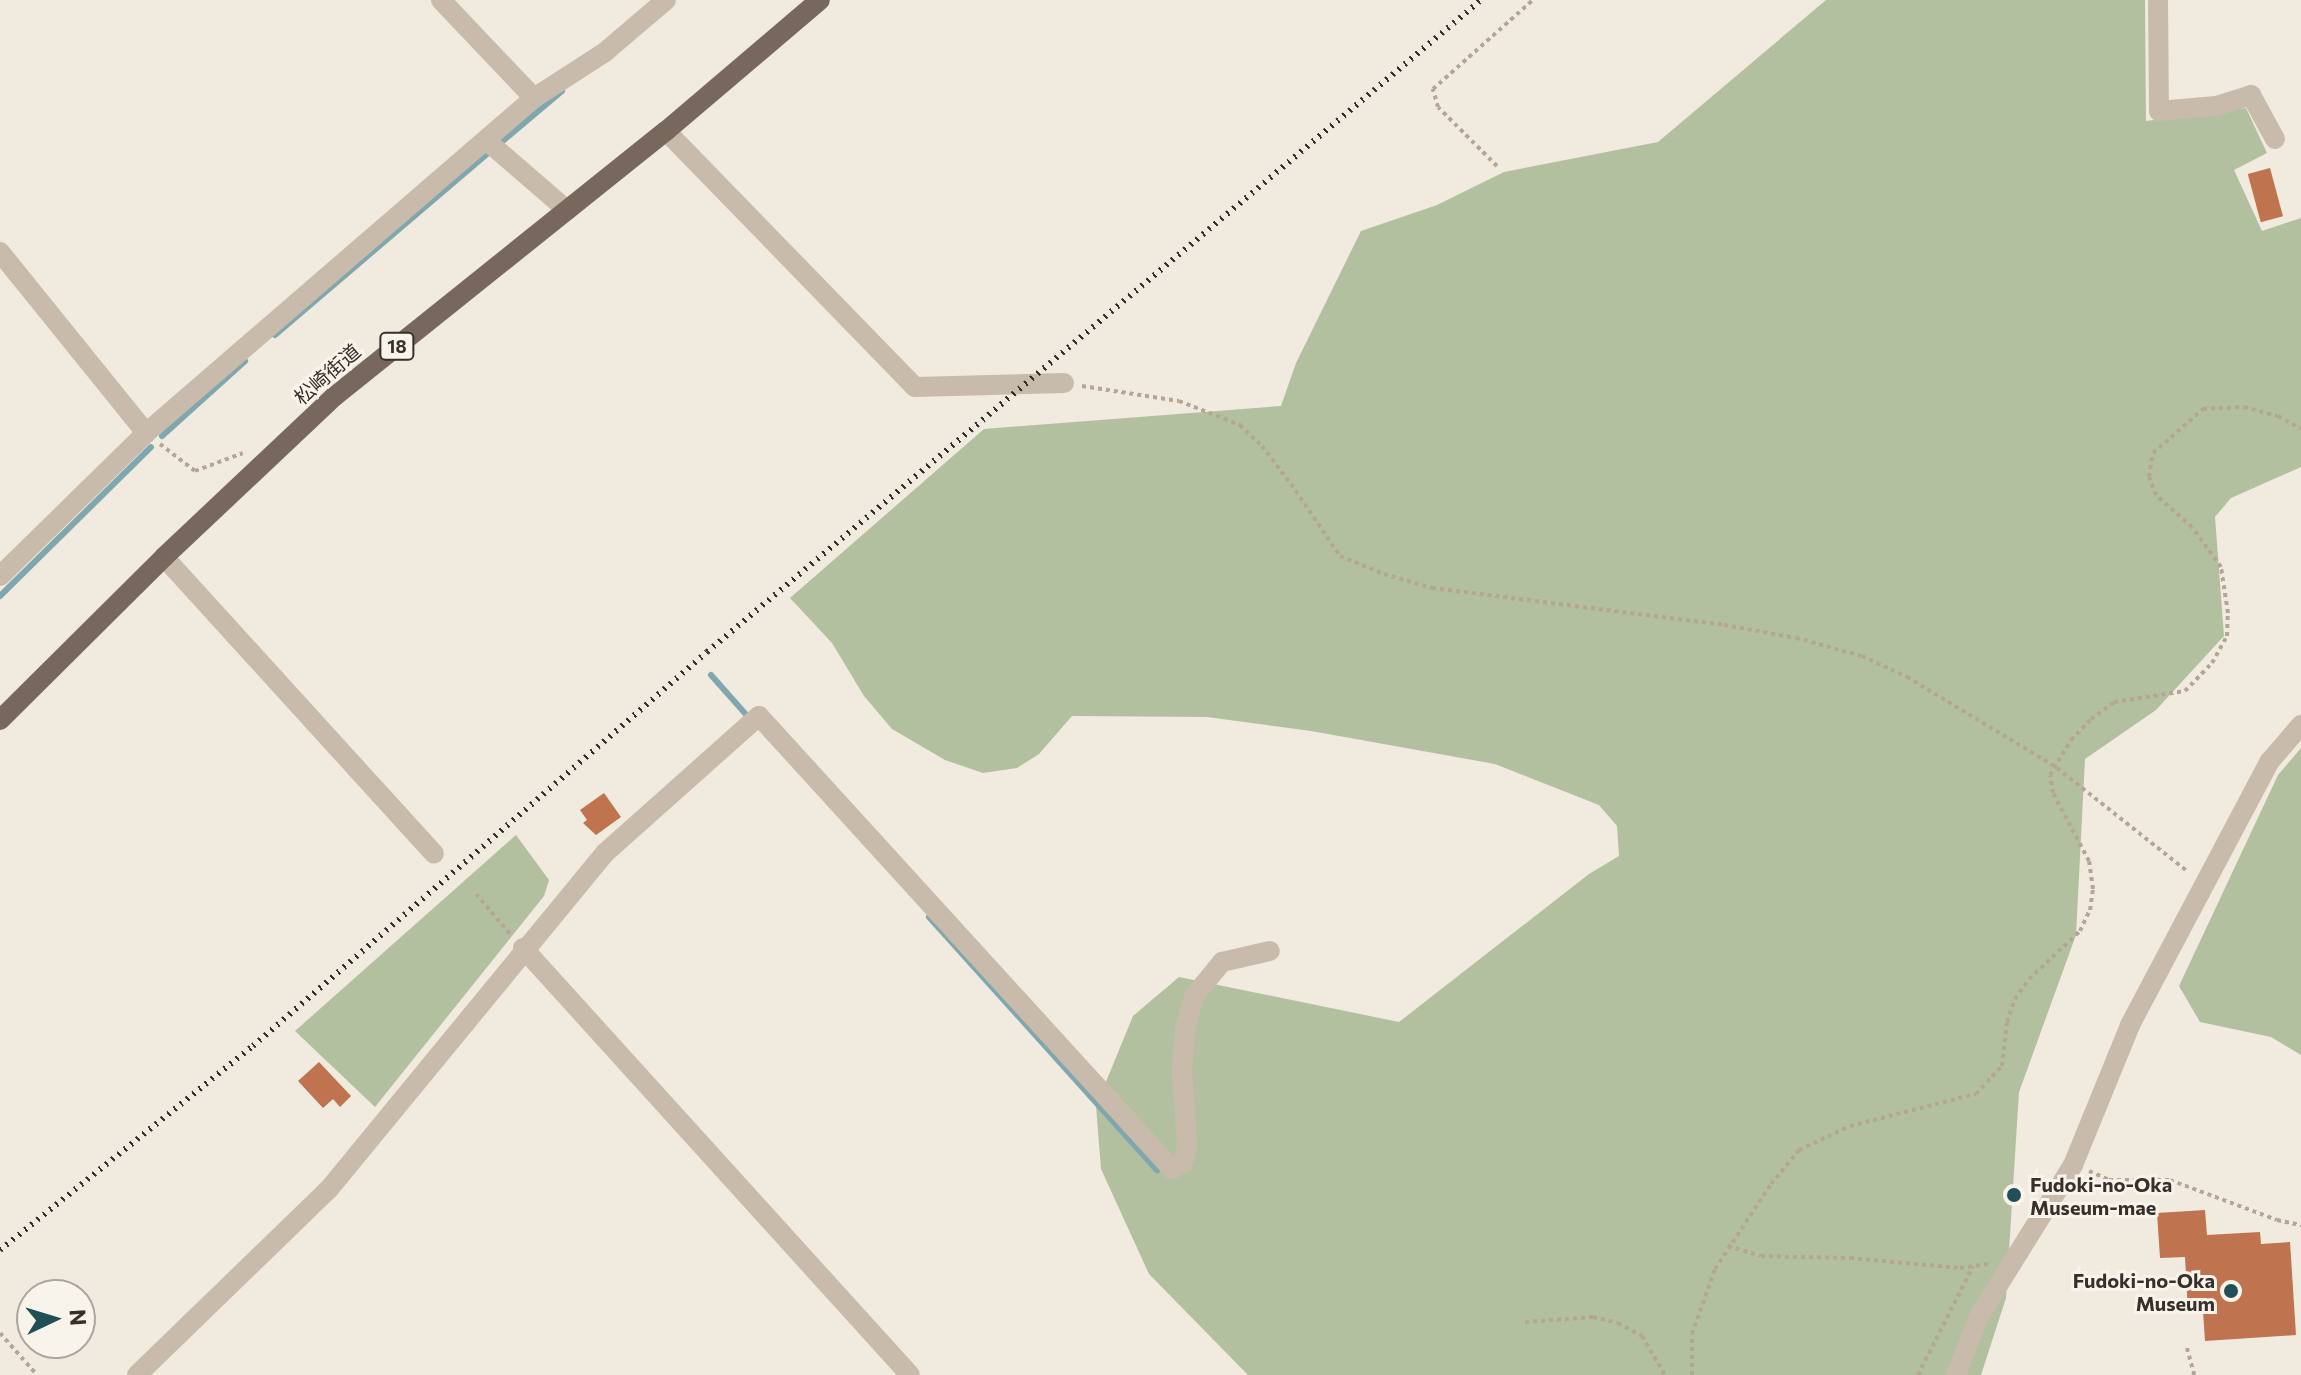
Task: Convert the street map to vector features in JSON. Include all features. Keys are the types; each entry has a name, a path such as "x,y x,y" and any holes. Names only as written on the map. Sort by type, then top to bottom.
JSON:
{"main road":[{"name":"松崎街道","path":"0,720 164,557 335,396 666,131 820,0"}],"street":[{"path":"441,0 534,98"},
{"path":"0,576 146,433 534,98 605,52 666,0"},
{"path":"2158,0 2159,111 2216,106 2251,95 2275,139"},
{"path":"666,131 820,285 915,387 1064,383"},
{"path":"487,141 567,210"},
{"path":"0,252 146,433"},
{"path":"164,557 434,854"},
{"path":"137,1375 329,1189 523,948 605,853 759,716 1172,1169 1183,1163 1187,1147 1182,1070 1185,1029 1195,995 1222,962 1270,951"},
{"path":"1956,1375 1979,1316 2073,1165 2130,1025 2204,885 2270,761 2301,725"},
{"path":"523,948 910,1375"}],"path":[{"path":"1497,166 1438,107 1433,89 1533,0"},
{"path":"1064,383 1179,401 1240,425 1291,484 1340,556 1384,574 1432,588 1724,625 1796,638 1862,656 1907,677 2057,768 2204,885"},
{"path":"1692,1375 1692,1334 1715,1269 1728,1246 1799,1150 1850,1126 1976,1094 2002,1066 2007,1022 2015,999 2029,979 2080,931 2090,910 2093,889 2089,861 2053,793 2050,775 2071,740 2091,719 2114,702 2185,691 2212,663 2227,636 2228,613 2221,567 2192,527 2156,495 2149,477 2153,453 2203,409 2244,407 2278,416 2301,429"},
{"path":"146,433 195,471 263,446 276,451"},
{"path":"476,894 523,948"},
{"path":"2073,1165 2109,1180 2170,1180 2277,1220 2301,1225"},
{"path":"1728,1246 1761,1256 1973,1266 2013,1261"},
{"path":"1918,1375 1973,1266"},
{"path":"1525,1322 1593,1317 1618,1323 1642,1336 1665,1375"},
{"path":"0,1333 37,1375"},
{"path":"2187,1348 2194,1375"}],"green space":[{"path":"1826,0 2145,0 2146,121 2246,108 2267,153 2234,170 2262,231 2301,218 2301,467 2231,498 2215,517 2224,636 2156,710 2085,759 2076,935 2019,1092 2006,1298 1981,1375 1248,1375 1149,1274 1101,1169 1096,1106 1133,1016 1179,977 1399,1022 1589,874 1619,856 1617,826 1599,805 1495,764 1311,731 1207,717 1072,716 1039,754 1017,768 983,773 945,760 892,729 864,696 832,643 790,598 984,429 1281,406 1296,363 1361,231 1437,205 1504,172 1658,142"},
{"path":"2301,748 2301,1055 2271,1037 2200,1022 2179,986 2278,775"},
{"path":"516,835 549,880 544,896 375,1107 295,1031"}],"building":[{"path":"2270,168 2283,216 2261,222 2248,174"},
{"path":"604,793 621,817 596,835 583,823 587,820 580,810"},
{"path":"319,1062 351,1096 340,1107 333,1099 323,1108 298,1081"},
{"path":"2205,1210 2207,1235 2260,1232 2261,1244 2290,1242 2296,1335 2205,1341 2203,1311 2188,1312 2185,1257 2160,1258 2157,1213"}],"waterway":[{"path":"504,140 562,91"},
{"path":"275,335 488,153"},
{"path":"162,436 245,361"},
{"path":"0,596 151,447"},
{"path":"711,675 750,719"},
{"path":"929,917 1157,1170"}],"railway":[{"path":"0,1250 253,1046 707,652 1481,0"}],"place":[{"name":"Fudoki-no-Oka Museum-mae","path":"2014,1195"},
{"name":"Fudoki-no-Oka Museum","path":"2231,1291"}]}
